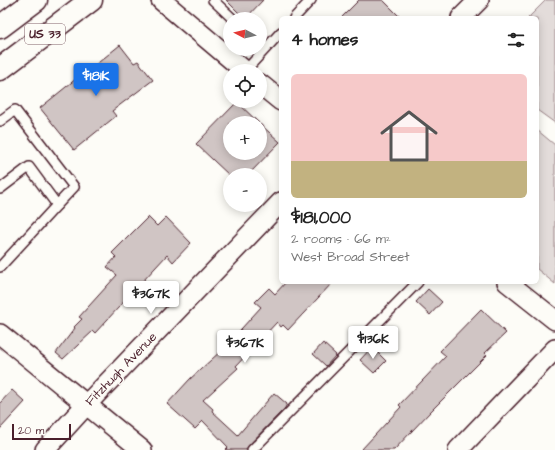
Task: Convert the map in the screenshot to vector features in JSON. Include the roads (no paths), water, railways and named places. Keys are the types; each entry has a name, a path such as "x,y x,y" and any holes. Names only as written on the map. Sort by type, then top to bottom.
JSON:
{"main road":[{"name":"US 33","path":"0,69 91,0"},
{"name":"US 33","path":"0,27 27,3"}],"street":[{"path":"161,0 237,64"},
{"path":"463,16 479,0"},
{"path":"267,90 279,99"},
{"name":"Fitzhugh Avenue","path":"45,450 86,405 279,204"},
{"path":"510,284 555,320"},
{"path":"0,334 142,450"},
{"path":"458,450 555,349"}],"lane":[{"path":"213,0 226,12"},
{"path":"296,16 311,0"},
{"path":"267,43 279,34"},
{"path":"0,121 15,110 74,187 0,267"},
{"path":"0,189 29,167 57,205"},
{"path":"252,450 416,284"}]}
